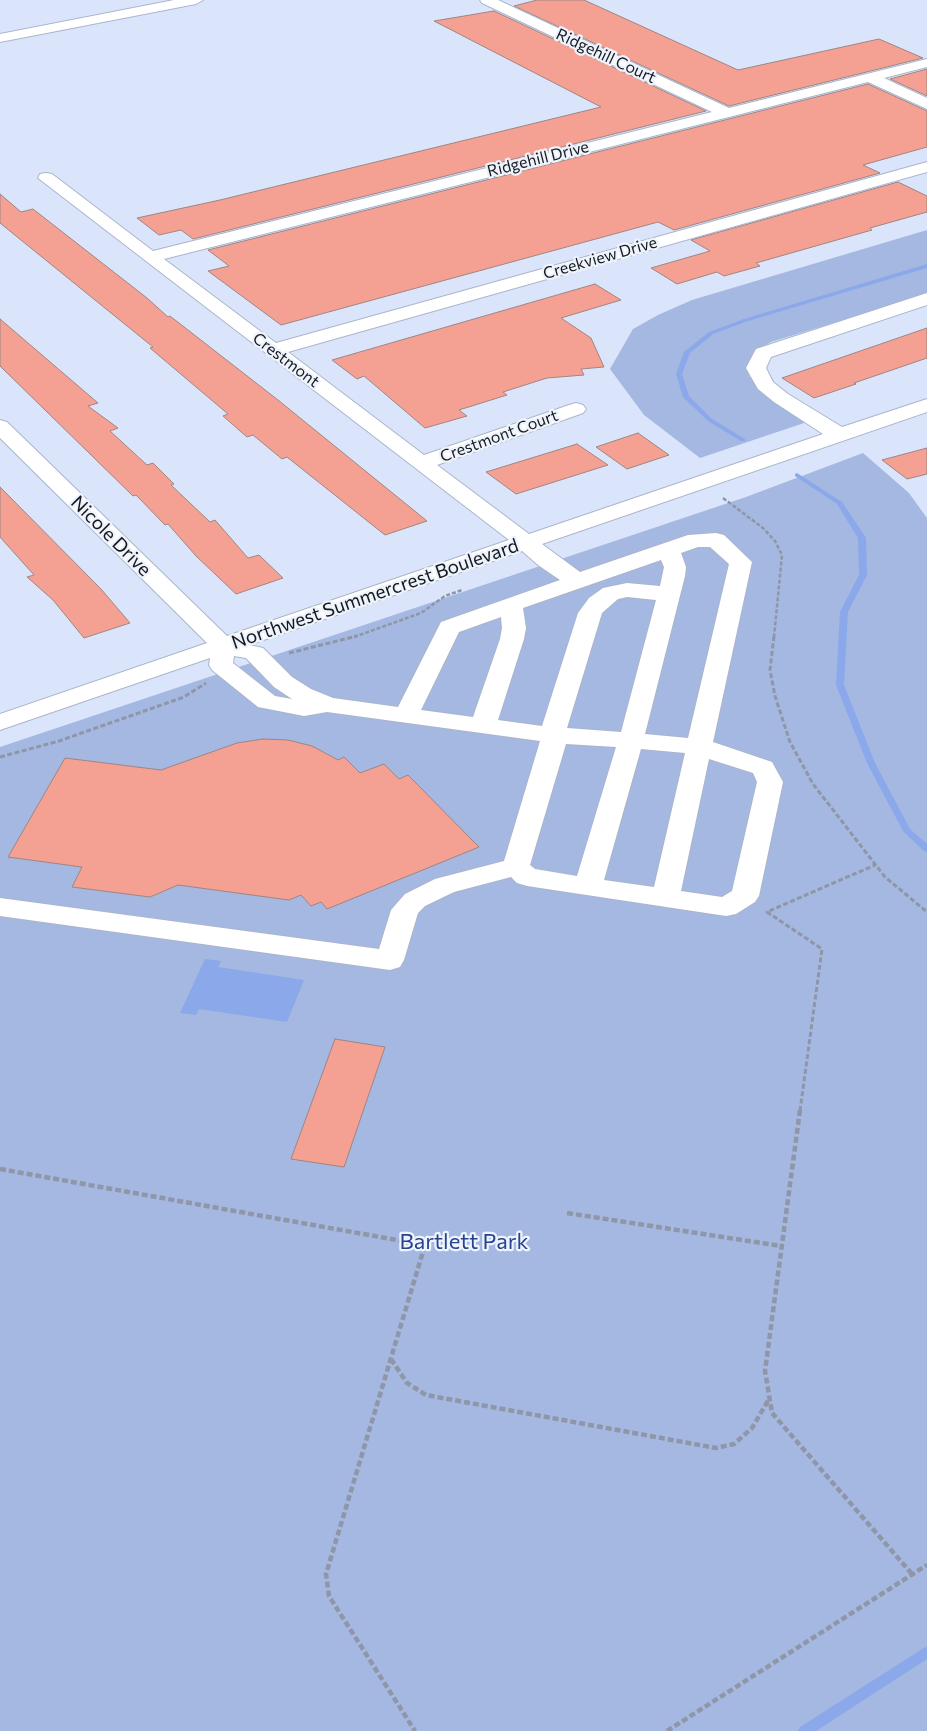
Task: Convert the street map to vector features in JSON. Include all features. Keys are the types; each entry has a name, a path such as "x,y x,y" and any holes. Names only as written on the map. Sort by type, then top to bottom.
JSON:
{"street":[{"path":"0,38 196,0"},
{"name":"Ridgehill Court","path":"487,0 725,112"},
{"name":"Ridgehill Drive","path":"150,257 927,63"},
{"path":"869,77 927,104"},
{"name":"Creekview Drive","path":"273,350 927,167"},
{"name":"Crestmont","path":"46,178 527,542 546,560 578,581"},
{"path":"926,406 840,435 781,398 765,385 756,368 763,353 927,299"},
{"name":"Crestmont Court","path":"422,463 576,409"},
{"name":"Nicole Drive","path":"0,426 223,646"},
{"name":"Northwest Summercrest Boulevard","path":"0,722 840,435"},
{"path":"406,716 449,627 696,540 716,540 741,562 665,898"},
{"path":"588,886 631,741 670,594 675,567 668,550"},
{"path":"516,867 553,744 552,735 590,613 597,603 611,593 626,590 670,594"},
{"path":"483,726 512,639 514,628 511,605"},
{"path":"326,705 302,694 283,682 254,653 223,646 221,665 267,702 304,708 326,705 552,735 699,746 763,768 770,782 745,896 726,907 527,877 516,867"},
{"path":"0,907 390,960 405,910 415,900 446,885 516,867"}],"path":[{"path":"714,502 723,498 763,528 775,540 782,555 770,670 775,696 790,742 813,784 875,865 885,877 927,912"},
{"path":"263,661 302,649 344,641 421,613 445,596 464,589"},
{"path":"0,757 59,740 184,697 229,672"},
{"path":"875,865 767,912 822,949 764,1371 772,1413 912,1574"},
{"path":"0,1169 425,1246 326,1574 329,1596 415,1731"},
{"path":"567,1213 781,1246"},
{"path":"391,1359 407,1383 426,1395 716,1448 734,1444 752,1428 769,1398"},
{"path":"668,1731 927,1565"}],"green space":[{"path":"927,230 927,294 771,342 756,351 748,363 749,376 760,388 807,422 700,458 644,415 610,369 633,329 658,315 692,300"},
{"name":"Bartlett Park","path":"863,453 909,493 927,518 927,1731 0,1731 0,747 746,497"}],"shaded area":[{"path":"205,959 221,961 218,967 304,980 287,1022 199,1009 196,1015 180,1013"}],"building":[{"path":"537,0 584,0 738,70 879,39 923,58 729,106 514,6"},
{"path":"494,11 706,111 193,239 181,230 159,235 137,218 220,200 601,107 434,21"},
{"path":"927,69 927,96 890,79"},
{"path":"868,84 927,111 927,147 863,165 880,173 674,230 658,222 281,325 208,271 229,266 208,250"},
{"path":"898,182 927,196 927,212 870,228 872,230 756,263 760,266 724,276 717,272 677,284 651,268 710,251 691,240"},
{"path":"0,194 21,212 33,209 147,298 168,317 170,316 278,400 427,521 385,535 287,457 282,459 253,435 247,437 223,416 228,414 150,348 153,347 0,223"},
{"path":"595,284 621,300 561,318 591,338 604,367 581,369 584,375 547,378 503,392 507,395 459,410 467,416 425,428 364,376 357,379 332,360"},
{"path":"0,319 98,403 88,406 118,428 110,431 147,465 153,463 174,484 171,485 210,522 215,520 248,558 259,555 283,578 236,594 196,556 168,524 165,525 136,495 133,496 0,366"},
{"path":"927,328 927,358 854,383 856,384 814,398 782,378"},
{"path":"638,433 669,455 627,469 596,447"},
{"path":"577,444 608,465 516,494 486,472"},
{"path":"927,448 927,474 907,479 882,460"},
{"path":"0,487 101,589 130,623 84,638 53,600 27,577 34,575 0,537"},
{"path":"263,739 288,740 312,746 338,760 344,757 360,773 384,764 399,779 408,775 479,847 327,909 321,902 311,906 301,895 289,900 178,885 150,897 72,887 82,867 8,857 65,758 161,770 237,743"},
{"path":"335,1039 385,1047 344,1167 291,1159"}],"waterway":[{"path":"743,440 710,420 686,397 679,374 687,352 711,333 746,320 927,266"},
{"path":"797,475 840,503 862,538 863,575 844,612 840,685 871,763 907,831 927,849"},
{"path":"805,1731 927,1652"}]}
